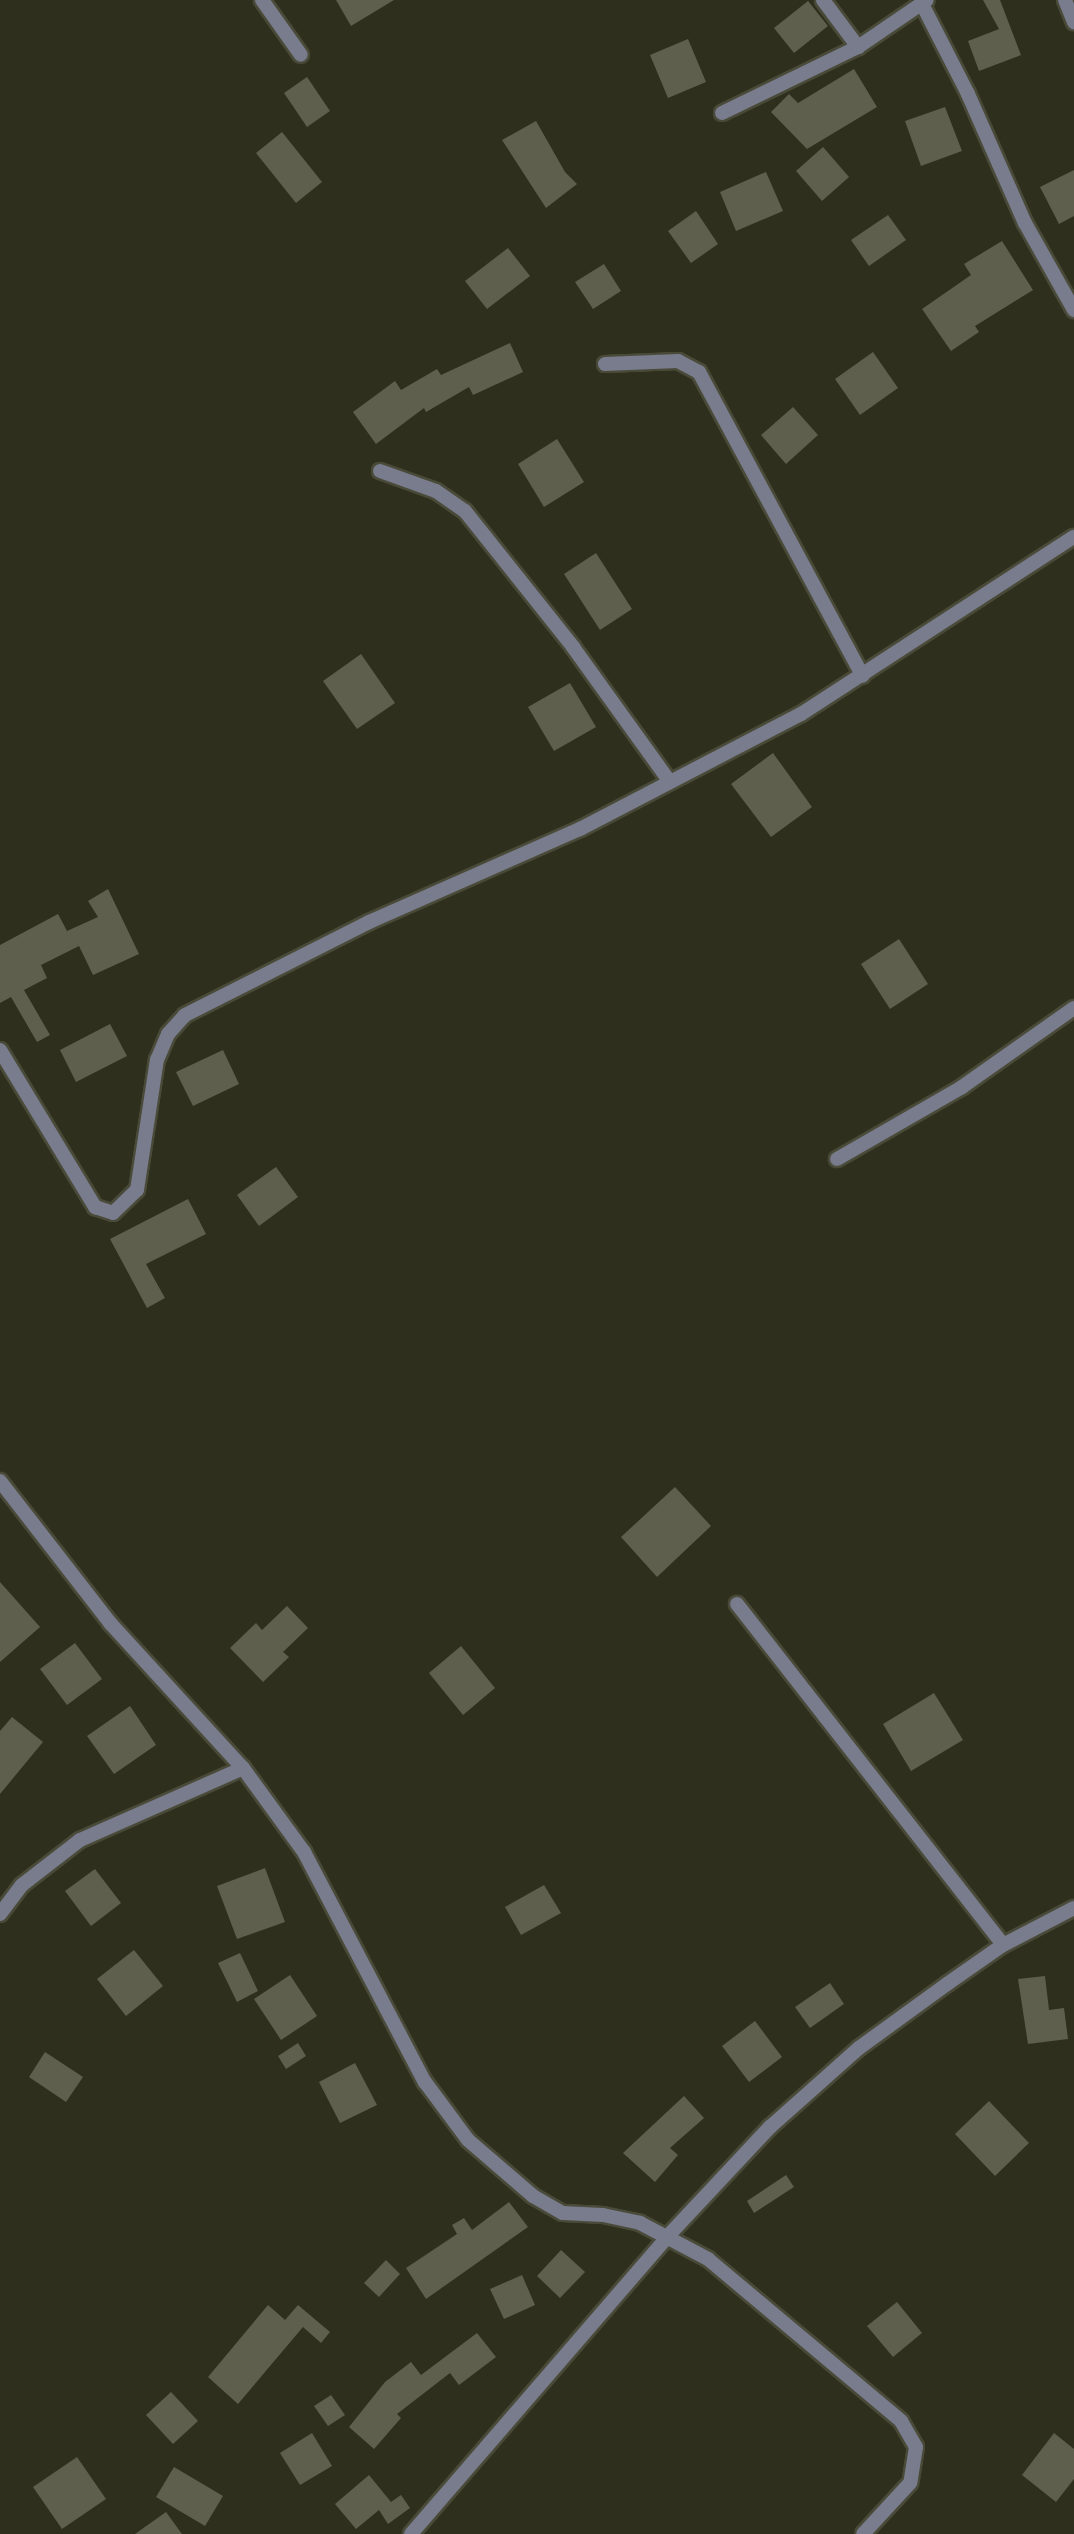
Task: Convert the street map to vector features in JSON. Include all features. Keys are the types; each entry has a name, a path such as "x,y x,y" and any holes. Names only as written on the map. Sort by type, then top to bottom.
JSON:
{"street":[{"path":"262,0 301,54"},
{"path":"823,0 858,47"},
{"path":"1065,0 1074,22"},
{"path":"722,113 858,47 924,2 1025,223 1074,310"},
{"path":"605,365 678,361 699,372 863,676"},
{"path":"380,471 436,491 465,511 573,648 670,782"},
{"path":"0,1050 94,1207 113,1213 136,1190 157,1060 168,1034 185,1015 369,922 580,829 801,714 1074,537"},
{"path":"837,1159 962,1087 1074,1009"},
{"path":"0,1481 110,1623 243,1768 304,1852 425,2082 468,2140 533,2196 563,2213 615,2218 667,2237 708,2259 884,2406 910,2435 916,2463 909,2483 863,2534"},
{"path":"737,1604 1003,1945"},
{"path":"0,1914 22,1885 80,1840 243,1768"},
{"path":"411,2534 667,2237 770,2127 859,2048 1003,1945 1074,1908"}],"building":[{"path":"336,0 394,0 351,26"},
{"path":"983,0 1000,0 1021,55 979,71 968,41 999,29"},
{"path":"808,1 828,26 794,53 774,28"},
{"path":"688,39 706,82 668,98 650,55"},
{"path":"854,69 877,107 807,149 771,112 789,94 798,103"},
{"path":"307,77 330,111 307,127 284,93"},
{"path":"945,107 962,151 921,166 905,121"},
{"path":"536,121 565,172 577,184 546,208 502,140"},
{"path":"282,132 322,182 296,203 256,153"},
{"path":"823,147 849,177 822,201 796,171"},
{"path":"1074,170 1074,216 1059,224 1040,187"},
{"path":"766,172 783,211 736,231 720,192"},
{"path":"696,211 718,244 691,263 668,231"},
{"path":"888,215 906,240 869,266 851,240"},
{"path":"1002,241 1033,290 975,326 979,332 951,351 922,309 971,275 964,264"},
{"path":"508,248 530,276 487,309 465,281"},
{"path":"604,264 621,291 593,309 575,282"},
{"path":"510,343 523,372 473,395 469,387 426,412 424,408 376,444 353,412 395,381 401,390 437,369 441,375"},
{"path":"873,352 898,388 860,415 835,379"},
{"path":"793,407 818,435 786,464 761,435"},
{"path":"557,439 584,482 544,507 518,464"},
{"path":"596,553 632,609 600,630 564,574"},
{"path":"361,654 395,703 357,729 323,681"},
{"path":"570,683 596,727 554,751 528,707"},
{"path":"773,753 812,807 771,837 731,784"},
{"path":"108,889 139,954 93,975 79,946 41,965 47,978 24,990 50,1035 37,1042 11,997 0,1003 0,945 58,914 67,931 98,917 88,901"},
{"path":"899,939 928,984 890,1009 861,964"},
{"path":"110,1024 127,1056 76,1082 60,1050"},
{"path":"223,1050 239,1084 193,1106 176,1072"},
{"path":"276,1167 298,1197 259,1226 237,1195"},
{"path":"188,1199 206,1234 146,1264 165,1298 147,1308 110,1239"},
{"path":"675,1487 711,1526 657,1577 621,1537"},
{"path":"0,1582 40,1627 0,1662"},
{"path":"287,1606 308,1628 283,1652 289,1657 263,1682 230,1648 256,1623 262,1630"},
{"path":"75,1643 102,1679 67,1705 40,1669"},
{"path":"461,1646 495,1688 463,1715 429,1673"},
{"path":"934,1693 963,1740 911,1771 883,1724"},
{"path":"130,1706 156,1745 114,1774 87,1736"},
{"path":"12,1717 43,1742 0,1794 0,1731"},
{"path":"265,1868 285,1922 237,1939 217,1886"},
{"path":"95,1869 121,1903 91,1926 65,1891"},
{"path":"544,1885 561,1913 521,1935 505,1907"},
{"path":"134,1950 163,1986 126,2016 97,1979"},
{"path":"240,1953 258,1991 237,2002 218,1963"},
{"path":"290,1975 317,2016 281,2040 254,1999"},
{"path":"1045,1976 1049,2010 1064,2008 1068,2039 1028,2044 1018,1979"},
{"path":"830,1983 844,2004 810,2028 795,2007"},
{"path":"755,2021 782,2057 749,2082 722,2046"},
{"path":"298,2043 306,2056 286,2069 278,2056"},
{"path":"45,2052 83,2077 66,2102 29,2077"},
{"path":"355,2063 377,2105 340,2123 319,2082"},
{"path":"684,2096 704,2118 670,2148 678,2155 655,2182 623,2153"},
{"path":"989,2101 1029,2143 995,2176 955,2134"},
{"path":"786,2175 794,2187 754,2213 747,2201"},
{"path":"509,2202 528,2227 426,2299 406,2268 457,2234 452,2225 464,2218 472,2230"},
{"path":"561,2250 585,2272 560,2298 537,2276"},
{"path":"386,2260 400,2274 379,2297 364,2283"},
{"path":"522,2275 535,2305 504,2319 490,2289"},
{"path":"897,2302 922,2333 893,2357 867,2326"},
{"path":"268,2305 285,2320 298,2305 330,2332 321,2343 303,2327 238,2404 208,2377"},
{"path":"477,2333 496,2357 459,2385 450,2373 397,2414 401,2418 374,2449 349,2427 385,2382 411,2362 421,2375"},
{"path":"171,2392 198,2421 173,2444 146,2415"},
{"path":"331,2395 345,2415 328,2426 314,2406"},
{"path":"312,2433 332,2466 300,2485 280,2453"},
{"path":"1054,2433 1074,2449 1074,2479 1056,2502 1022,2475"},
{"path":"77,2457 106,2499 62,2529 33,2487"},
{"path":"174,2467 223,2496 205,2526 156,2497"},
{"path":"369,2475 391,2502 401,2495 410,2508 388,2524 379,2510 356,2529 335,2504"},
{"path":"166,2512 182,2534 135,2534"}]}
